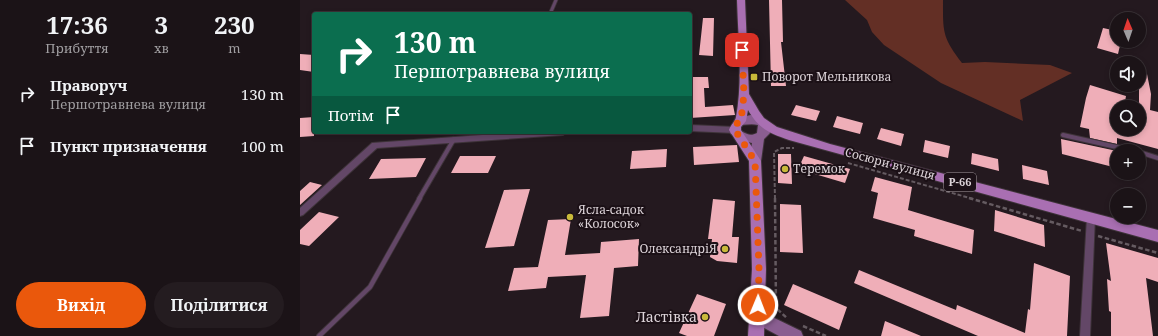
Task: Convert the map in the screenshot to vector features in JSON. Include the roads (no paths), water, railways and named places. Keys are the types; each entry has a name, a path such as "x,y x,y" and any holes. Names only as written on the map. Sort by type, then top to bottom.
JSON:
{"main road":[{"path":"741,0 744,94 737,128 755,161"},
{"path":"737,128 746,139 759,137 764,133 762,123 744,94"},
{"path":"737,128 751,119 762,123"},
{"name":"Сосюри вулиця","path":"762,123 783,133 814,143 1158,236"},
{"path":"756,336 759,269 755,161 759,137"},
{"path":"758,317 798,330"}],"street":[{"path":"692,128 737,128"},
{"path":"300,212 375,145 454,138 527,134"},
{"path":"1085,336 1090,217"}],"lane":[{"path":"551,12 556,0"},
{"path":"1062,135 1110,146"},
{"path":"319,336 370,287 454,138"},
{"path":"1146,154 1158,158"}],"place":[{"name":"Поворот Мельникова","path":"754,77"},
{"name":"Теремок","path":"785,169"},
{"name":"Ясла-садок «Колосок»","path":"570,217"},
{"name":"ОлександріЯ","path":"725,249"},
{"name":"Ластівка","path":"705,317"}]}
